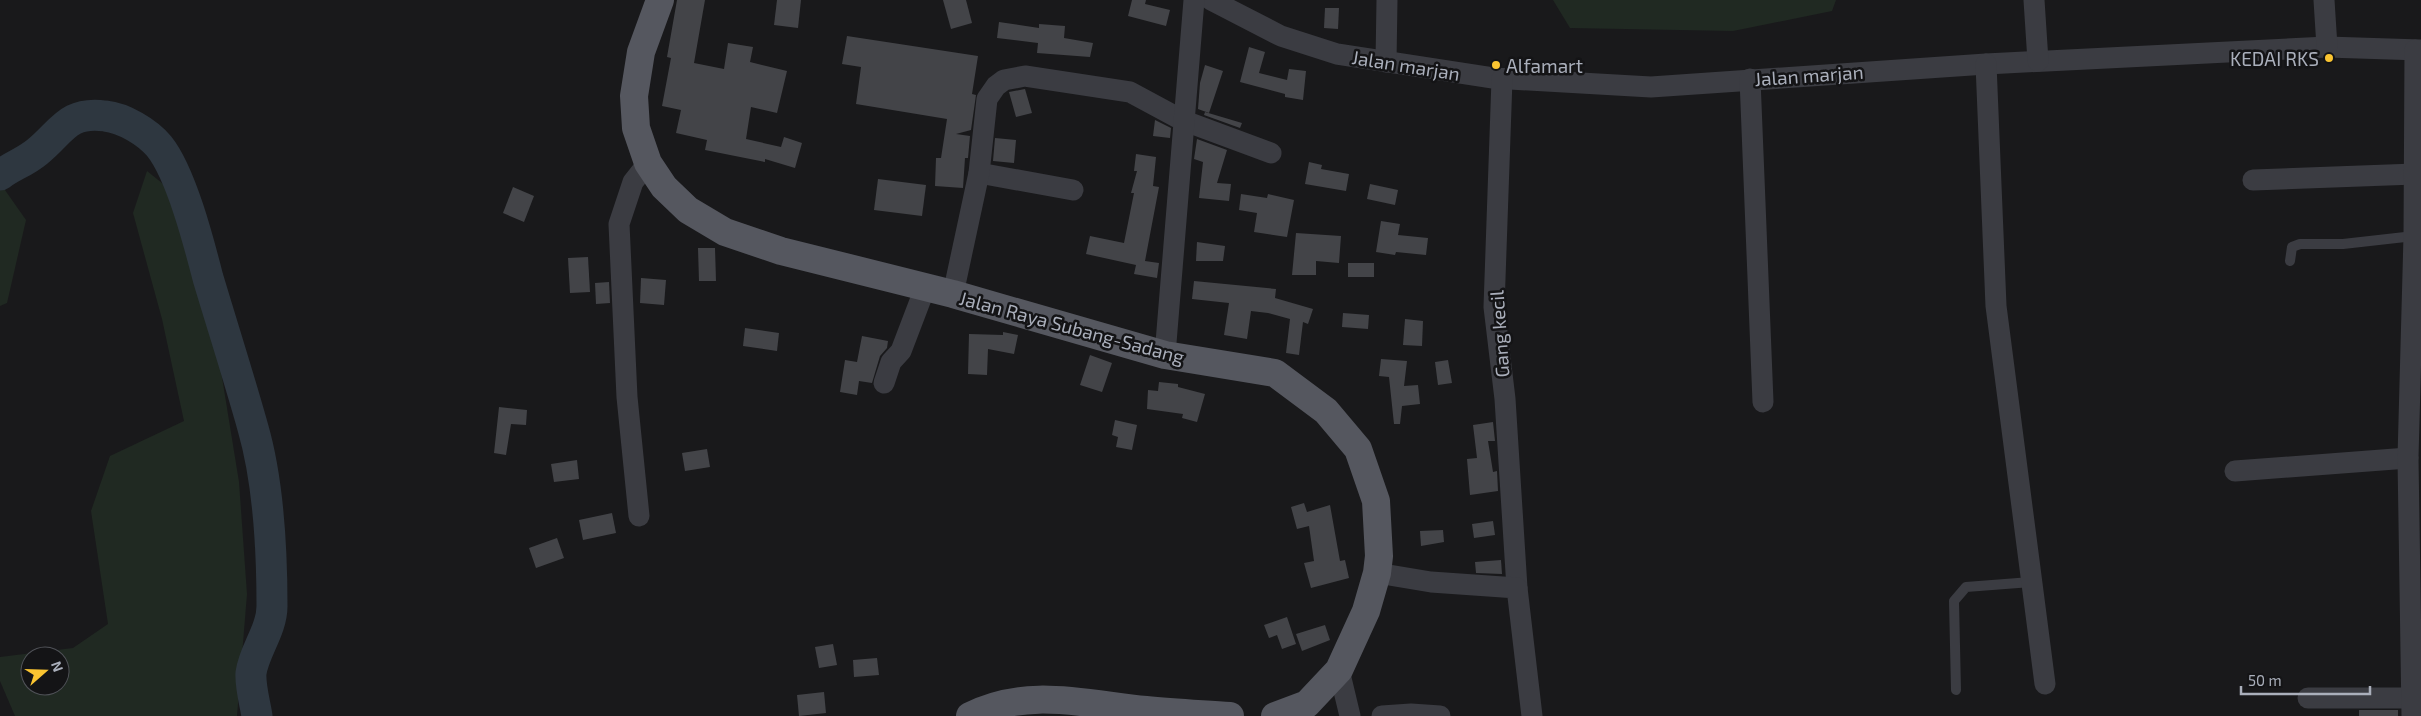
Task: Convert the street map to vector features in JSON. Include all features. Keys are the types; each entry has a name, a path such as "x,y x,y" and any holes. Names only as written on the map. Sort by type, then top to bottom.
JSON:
{"main road":[{"name":"Jalan Raya Subang-Sadang","path":"660,0 640,52 634,96 636,128 648,164 664,186 688,210 725,232 782,251 953,294 1165,355 1275,373 1326,411 1358,449 1376,501 1379,556 1377,573 1366,612 1339,670 1306,704 1275,716"},
{"path":"970,716 1015,700 1067,700 1146,710 1230,716"}],"street":[{"path":"1165,355 1182,120 1194,0"},
{"name":"Jalan marjan","path":"1211,0 1281,36 1337,54 1502,79 1651,87 1986,64 2327,46 2418,50"},
{"path":"1386,62 1387,0"},
{"path":"2034,0 2038,61"},
{"path":"2324,0 2327,46"},
{"path":"2308,698 2412,707 2408,458 2418,50"},
{"path":"1986,64 1996,306 2044,684"},
{"path":"953,294 980,172 987,99 996,86 1014,77 1025,76 1130,92 1182,120 1271,153"},
{"name":"Gang kecil","path":"1502,79 1494,308 1504,399 1517,588 1532,716"},
{"path":"1750,79 1763,402"},
{"path":"639,516 628,397 619,224 633,182 648,164"},
{"path":"980,172 1073,190"},
{"path":"2253,180 2414,174"},
{"path":"884,383 891,362 901,351 925,288"},
{"path":"2236,471 2408,458"},
{"path":"1377,573 1431,582 1517,588"},
{"path":"1339,670 1350,716"},
{"path":"1382,716 1411,714 1440,716"}],"lane":[{"path":"2290,261 2292,247 2300,244 2343,244 2414,236"},
{"path":"1956,690 1954,601 1959,593 1966,587 2032,582"}],"shaded area":[{"path":"1553,0 1836,0 1832,11 1733,31 1570,28"},
{"path":"147,171 183,200 221,371 239,482 247,594 237,716 15,716 0,681 0,657 20,655 20,696 70,696 70,648 108,624 91,511 110,456 184,421 162,319 133,213"},
{"path":"0,183 26,220 7,303 0,306"}],"building":[{"path":"677,0 705,0 694,63 724,69 728,43 753,47 750,62 787,71 777,113 751,107 746,139 781,147 784,137 802,143 795,168 765,159 765,162 705,150 707,140 676,133 681,110 662,106 671,58 667,57"},
{"path":"777,0 801,0 798,28 774,25"},
{"path":"943,0 966,0 972,23 951,29"},
{"path":"1132,0 1146,0 1145,4 1170,10 1166,26 1128,16"},
{"path":"1325,8 1339,8 1338,29 1324,28"},
{"path":"999,22 1039,28 1039,24 1065,26 1064,38 1093,43 1090,57 1037,53 1038,43 997,38"},
{"path":"847,36 978,56 972,94 976,95 971,130 956,134 970,136 968,158 965,158 963,188 935,186 936,158 941,158 947,119 856,104 861,67 842,64"},
{"path":"1249,47 1265,52 1259,73 1287,80 1289,69 1306,71 1303,100 1285,97 1285,94 1240,82"},
{"path":"1205,65 1223,71 1209,113 1198,109 1200,83"},
{"path":"1025,89 1032,113 1016,117 1009,92"},
{"path":"1205,112 1242,123 1240,128 1204,115"},
{"path":"1155,120 1171,128 1170,138 1153,136"},
{"path":"995,138 1016,140 1014,163 993,161"},
{"path":"1197,139 1227,150 1217,183 1231,184 1229,201 1199,198 1203,162 1194,159"},
{"path":"1136,154 1156,157 1153,186 1159,187 1145,261 1159,263 1157,278 1134,274 1136,265 1086,254 1090,236 1124,243 1134,193 1131,193 1137,171 1134,171"},
{"path":"1309,162 1322,165 1321,169 1349,174 1346,191 1305,184"},
{"path":"878,179 926,185 922,216 874,210"},
{"path":"1370,184 1398,190 1395,205 1367,199"},
{"path":"513,187 534,196 524,222 503,213"},
{"path":"1241,194 1267,198 1268,194 1294,200 1287,237 1254,232 1257,213 1239,210"},
{"path":"1381,221 1400,224 1398,235 1428,238 1426,255 1396,252 1395,255 1376,252"},
{"path":"1296,233 1341,236 1339,263 1316,261 1316,275 1292,275"},
{"path":"1197,242 1225,246 1223,261 1196,261"},
{"path":"698,248 715,248 716,281 699,281"},
{"path":"588,257 590,292 570,293 568,258"},
{"path":"1348,263 1374,263 1374,277 1348,277"},
{"path":"641,278 666,280 664,305 640,303"},
{"path":"1194,281 1276,289 1275,298 1313,309 1308,324 1303,322 1299,355 1286,353 1290,319 1268,313 1251,311 1247,339 1224,335 1229,303 1192,299"},
{"path":"609,282 610,303 596,304 595,283"},
{"path":"1343,313 1369,315 1368,329 1342,327"},
{"path":"1405,319 1423,321 1422,346 1403,345"},
{"path":"745,328 779,333 777,351 743,346"},
{"path":"1003,332 1018,335 1014,354 988,349 987,375 968,374 969,334 1003,335"},
{"path":"862,336 888,341 887,348 880,356 872,383 859,381 857,395 840,392 845,360 857,362"},
{"path":"1090,355 1112,363 1102,392 1080,385"},
{"path":"1381,359 1407,361 1404,386 1418,385 1420,404 1402,406 1400,424 1394,424 1389,377 1379,376"},
{"path":"1448,360 1452,383 1438,385 1435,362"},
{"path":"1159,382 1178,384 1178,387 1205,394 1197,422 1182,418 1183,414 1147,409 1148,390 1158,391"},
{"path":"499,407 527,410 526,425 511,424 506,455 494,453"},
{"path":"1115,420 1137,425 1132,450 1116,447 1118,437 1112,435"},
{"path":"1493,422 1495,441 1488,441 1493,472 1497,471 1498,491 1470,495 1467,459 1477,458 1473,425"},
{"path":"707,449 710,467 685,471 682,453"},
{"path":"577,460 579,479 554,482 551,464"},
{"path":"1304,503 1307,512 1330,505 1340,561 1345,560 1349,578 1311,588 1304,563 1314,561 1309,526 1297,529 1291,507"},
{"path":"612,513 616,533 583,540 579,520"},
{"path":"1493,521 1495,535 1474,538 1472,524"},
{"path":"1443,530 1444,542 1421,546 1420,531"},
{"path":"557,538 564,558 536,568 529,548"},
{"path":"1501,560 1502,574 1476,573 1475,562"},
{"path":"1287,617 1296,644 1282,649 1277,635 1269,638 1264,625"},
{"path":"1325,625 1330,640 1302,651 1296,634"},
{"path":"833,644 837,665 819,668 815,647"},
{"path":"877,658 879,675 854,677 853,660"},
{"path":"824,692 826,713 799,716 797,695"},
{"path":"2359,710 2398,710 2398,716 2359,716"}],"waterway":[{"path":"0,175 46,145 73,120 92,115 112,117 142,131 159,146 175,173 194,228 253,428 266,493 270,539 272,606 269,624 251,673 257,716"}],"place":[{"name":"KEDAI RKS","path":"2329,58"},
{"name":"Alfamart","path":"1496,65"}]}
